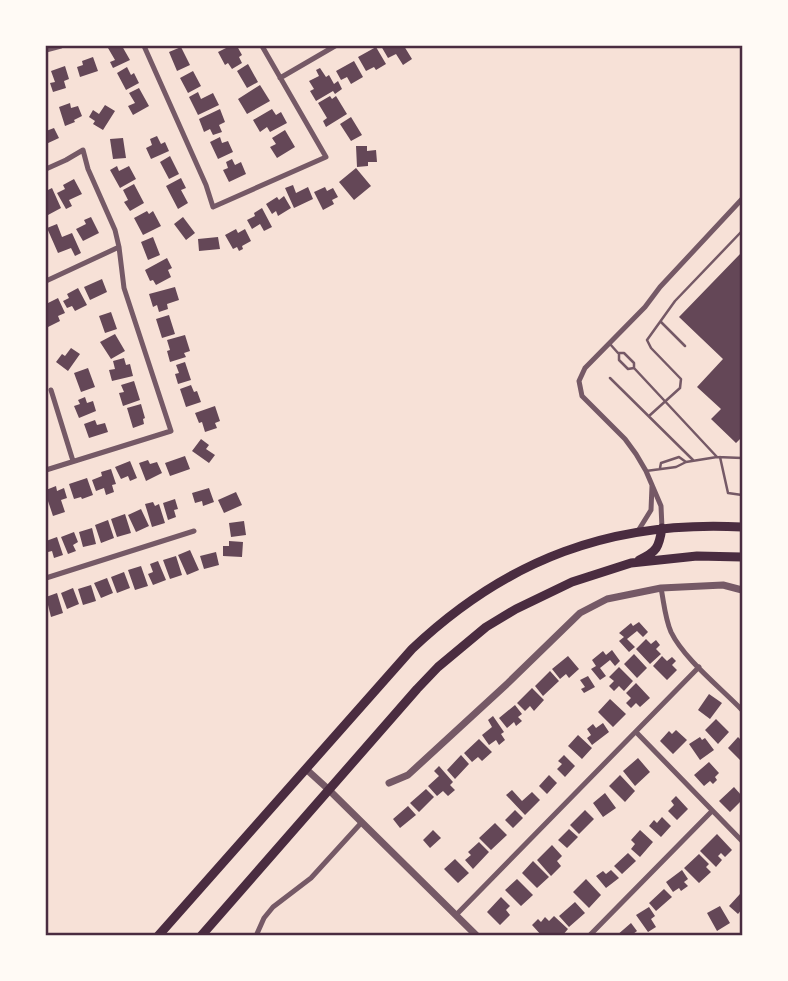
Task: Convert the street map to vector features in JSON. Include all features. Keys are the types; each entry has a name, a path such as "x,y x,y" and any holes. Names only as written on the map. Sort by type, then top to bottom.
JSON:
{"main road":[{"path":"158,936 412,649 470,600 507,577 554,555 590,543 663,528 743,527"},
{"path":"201,936 438,667 486,627 516,609 572,582 648,556 660,544 663,528"},
{"path":"631,563 697,556 743,557"}],"street":[{"path":"46,50 61,46"},
{"path":"144,46 214,207 326,157 262,46"},
{"path":"280,78 335,46"},
{"path":"46,169 83,150 115,230 124,288 171,431 46,470"},
{"path":"663,528 661,506 646,471 625,439 582,396 579,381 585,368 645,307 660,287 743,199"},
{"path":"46,281 119,247"},
{"path":"51,390 73,461"},
{"path":"638,531 651,510 652,486"},
{"path":"46,578 194,531"},
{"path":"389,783 408,775 580,613 607,600 661,589 723,585 743,590"},
{"path":"661,589 668,623 681,647 743,710"},
{"path":"456,915 699,667"},
{"path":"636,732 743,841"},
{"path":"306,769 477,936"},
{"path":"589,936 712,811"},
{"path":"256,936 264,918 273,907 311,878 362,822"}],"lane":[{"path":"649,416 680,387 681,379 651,348 647,340 674,301 743,231"},
{"path":"661,322 684,346"},
{"path":"610,344 618,353 619,360 628,369 634,368"},
{"path":"618,353 624,353 634,363 634,368 718,457 728,494 743,495"},
{"path":"610,377 693,460"},
{"path":"660,468 661,463 679,457 685,462"},
{"path":"646,471 676,467 693,460 743,458"}],"building":[{"path":"122,46 130,60 113,68 110,62 115,60 108,48"},
{"path":"230,46 237,46 242,55 239,57 242,63 232,69 228,63 225,65 218,52"},
{"path":"381,46 404,46 412,59 403,65 396,54 388,58"},
{"path":"181,47 190,65 177,71 169,52"},
{"path":"376,47 386,64 376,70 374,67 366,71 358,57"},
{"path":"93,57 98,71 80,77 77,67 83,65 82,61"},
{"path":"354,61 363,77 351,84 347,77 341,80 336,71"},
{"path":"248,64 258,82 247,88 237,71"},
{"path":"65,66 69,79 64,81 66,88 53,92 50,83 55,82 51,71"},
{"path":"127,67 139,83 126,90 117,73"},
{"path":"320,68 326,77 329,75 334,84 338,81 342,89 316,101 310,91 314,89 309,81 319,76 316,70"},
{"path":"193,71 201,86 188,93 180,78"},
{"path":"260,85 270,101 247,114 238,99"},
{"path":"139,88 149,106 133,115 128,106 135,103 129,93"},
{"path":"198,92 201,99 213,93 219,105 198,115 189,97"},
{"path":"330,96 332,99 336,96 347,114 326,127 323,121 327,118 318,103"},
{"path":"70,103 71,108 78,106 82,116 65,126 59,107"},
{"path":"105,105 115,111 103,130 93,124 95,121 89,117 93,110 99,114"},
{"path":"220,109 225,122 219,125 222,132 213,135 210,129 204,132 199,119"},
{"path":"272,109 276,115 281,112 287,123 270,132 267,127 260,132 253,120"},
{"path":"351,117 362,135 351,141 340,124"},
{"path":"54,128 59,138 46,144 46,131"},
{"path":"285,130 295,147 277,158 270,147 276,144 272,138"},
{"path":"157,136 161,144 165,142 169,151 151,159 146,148 152,145 150,139"},
{"path":"220,137 222,143 228,141 233,152 218,159 210,142"},
{"path":"123,138 126,158 113,159 110,139"},
{"path":"356,146 367,146 367,151 376,150 377,162 368,162 368,166 357,167"},
{"path":"170,156 179,174 169,179 160,162"},
{"path":"232,159 235,165 241,162 246,174 229,182 223,170 228,168 226,162"},
{"path":"117,166 119,171 129,166 136,179 120,188 110,170"},
{"path":"356,168 371,186 354,200 339,182"},
{"path":"181,178 186,188 181,190 188,203 178,209 166,186"},
{"path":"74,179 82,194 69,200 72,206 66,209 57,193 65,189 63,185"},
{"path":"134,184 144,203 130,211 124,202 128,200 123,190"},
{"path":"293,185 296,193 308,187 313,199 294,208 285,188"},
{"path":"325,187 327,191 333,188 338,197 332,200 334,204 323,210 314,192"},
{"path":"52,188 61,208 48,215 46,191"},
{"path":"284,196 291,208 278,216 276,211 272,214 266,204"},
{"path":"262,208 272,227 264,231 260,224 252,229 247,220"},
{"path":"147,211 149,214 153,211 161,226 143,235 134,218"},
{"path":"91,217 99,233 83,241 76,229 86,224 84,220"},
{"path":"183,217 195,233 186,240 174,224"},
{"path":"57,224 62,237 72,233 81,253 75,256 71,248 58,253 47,228"},
{"path":"236,229 238,233 245,229 251,241 239,251 237,247 233,249 225,235"},
{"path":"153,237 160,255 148,260 141,242"},
{"path":"218,237 220,249 199,251 198,239"},
{"path":"742,252 742,437 736,443 711,419 721,409 697,387 723,359 679,317"},
{"path":"167,258 172,268 168,270 171,277 156,285 153,280 150,281 145,270"},
{"path":"102,279 107,292 90,300 84,287"},
{"path":"175,287 179,300 167,304 168,309 159,312 157,305 153,307 149,294"},
{"path":"78,288 87,305 75,311 72,306 67,308 63,301 69,298 67,294"},
{"path":"58,298 65,313 58,316 60,321 48,327 46,304"},
{"path":"111,312 117,329 105,333 99,316"},
{"path":"169,315 175,334 162,338 156,319"},
{"path":"115,334 125,351 111,359 100,342"},
{"path":"185,335 190,351 184,353 186,357 170,362 167,340"},
{"path":"71,348 80,354 68,371 56,362"},
{"path":"124,358 126,365 130,364 133,376 112,381 109,370 115,369 113,361"},
{"path":"185,362 191,380 178,384 175,374 179,373 176,365"},
{"path":"88,368 95,387 81,392 74,373"},
{"path":"134,381 140,400 123,406 119,393 124,392 121,385"},
{"path":"191,385 194,392 197,391 201,402 186,407 180,389"},
{"path":"85,397 87,403 93,401 96,411 79,418 74,406 80,404 78,400"},
{"path":"141,404 144,424 133,428 127,408"},
{"path":"215,406 220,421 215,423 217,428 205,432 195,413"},
{"path":"95,420 97,425 105,423 108,432 89,438 84,424"},
{"path":"201,439 209,445 206,449 215,455 209,463 192,451"},
{"path":"185,456 190,469 170,476 165,463"},
{"path":"148,460 150,464 157,462 162,473 146,481 139,463"},
{"path":"130,461 137,478 130,481 128,476 121,479 115,467"},
{"path":"111,469 116,484 112,485 114,492 106,495 104,488 96,491 92,480 102,476 101,472"},
{"path":"87,478 93,495 74,499 69,484"},
{"path":"56,486 57,491 64,488 67,498 61,500 65,512 53,516 46,490"},
{"path":"209,488 214,502 203,506 202,501 195,503 192,493"},
{"path":"236,492 242,505 224,513 218,500"},
{"path":"175,499 178,509 174,510 176,517 168,520 163,503"},
{"path":"153,502 155,506 159,504 165,523 152,527 145,504"},
{"path":"141,509 149,526 136,532 128,515"},
{"path":"125,514 131,533 117,537 111,519"},
{"path":"108,520 114,538 101,543 95,525"},
{"path":"244,521 246,535 231,537 229,523"},
{"path":"92,528 96,544 83,547 79,532"},
{"path":"74,532 78,542 73,545 76,551 68,554 61,537"},
{"path":"57,537 63,555 54,558 52,551 48,552 46,541"},
{"path":"229,541 243,542 242,557 223,556 223,546 229,546"},
{"path":"190,550 199,570 187,575 178,555"},
{"path":"216,552 219,565 204,569 200,556"},
{"path":"176,556 182,575 170,579 163,560"},
{"path":"158,561 166,580 153,585 148,574 153,572 150,564"},
{"path":"141,566 148,586 135,590 128,570"},
{"path":"124,572 130,588 117,593 111,577"},
{"path":"107,578 113,593 101,598 94,583"},
{"path":"91,585 96,601 83,605 78,589"},
{"path":"73,588 79,604 67,609 61,593"},
{"path":"57,593 63,613 51,617 46,597"},
{"path":"639,622 648,632 643,637 637,631 627,639 635,647 629,652 619,641 624,637 619,633 631,623 633,626"},
{"path":"646,639 651,644 656,640 660,645 656,649 661,654 650,664 636,649"},
{"path":"612,650 620,661 615,666 610,660 600,668 606,676 600,680 591,669 596,666 592,660 603,651 606,655"},
{"path":"634,654 647,668 637,678 624,664"},
{"path":"568,656 579,669 569,678 566,674 560,679 552,669"},
{"path":"662,656 667,661 672,657 676,661 672,665 677,670 667,680 653,666"},
{"path":"619,667 633,681 624,691 619,686 614,691 609,686 614,681 609,677"},
{"path":"550,671 559,681 543,696 535,686"},
{"path":"588,676 595,687 584,693 581,689 585,687 580,680"},
{"path":"636,683 650,698 640,707 636,703 631,708 626,703 631,698 626,693"},
{"path":"532,688 544,700 534,711 530,706 525,711 517,703"},
{"path":"709,694 722,703 710,719 698,710"},
{"path":"610,699 626,714 613,727 598,712"},
{"path":"515,705 522,714 518,717 522,721 516,726 514,722 507,728 499,718"},
{"path":"493,716 504,732 501,734 505,740 499,745 496,740 489,745 482,735 492,727 488,720"},
{"path":"716,719 729,732 718,744 705,730"},
{"path":"603,723 609,732 592,745 587,738 591,735 587,729 593,724 596,728"},
{"path":"676,730 687,740 673,754 660,741 669,731 672,734"},
{"path":"578,735 592,748 582,759 568,746"},
{"path":"700,737 702,740 705,738 714,750 700,760 689,744"},
{"path":"738,737 742,741 742,762 728,748"},
{"path":"479,739 492,752 482,761 478,757 472,762 464,753"},
{"path":"461,755 469,764 455,779 447,770"},
{"path":"564,755 575,766 565,777 557,769 562,764 558,761"},
{"path":"638,758 650,772 635,786 623,771"},
{"path":"709,762 719,773 713,784 710,781 704,786 694,775"},
{"path":"439,766 453,782 450,785 455,790 448,796 443,791 437,796 428,786 439,776 434,771"},
{"path":"549,775 557,783 547,794 539,786"},
{"path":"620,775 635,791 625,802 609,786"},
{"path":"734,787 742,800 730,812 719,801"},
{"path":"426,789 434,797 419,812 410,803"},
{"path":"512,790 522,801 532,792 540,800 525,815 506,795"},
{"path":"605,793 616,808 603,817 593,803"},
{"path":"676,796 688,809 677,820 668,811 674,805 671,801"},
{"path":"408,806 416,815 400,828 393,819"},
{"path":"515,810 523,818 513,828 505,820"},
{"path":"585,810 594,819 579,834 570,825"},
{"path":"662,817 671,826 661,837 649,826"},
{"path":"495,823 507,835 491,850 479,838"},
{"path":"569,829 578,837 567,848 558,840"},
{"path":"433,830 441,838 430,848 423,840"},
{"path":"640,830 653,842 640,857 631,849 635,844 631,840"},
{"path":"717,834 732,850 725,857 721,853 718,856 722,860 716,867 700,851"},
{"path":"479,842 489,852 473,869 465,860 471,855 468,852"},
{"path":"552,845 562,856 557,861 561,866 551,876 537,860"},
{"path":"628,853 636,861 622,874 614,866"},
{"path":"699,854 709,864 706,867 711,872 699,883 684,868"},
{"path":"455,859 469,873 458,883 444,869"},
{"path":"533,861 549,877 537,888 522,873"},
{"path":"611,870 619,878 606,888 596,876"},
{"path":"682,870 688,879 684,882 688,886 673,892 666,882"},
{"path":"517,879 533,895 521,906 505,890"},
{"path":"586,879 601,895 589,908 573,892"},
{"path":"664,889 672,897 656,911 649,903"},
{"path":"740,894 742,909 738,914 729,906"},
{"path":"501,897 510,906 506,910 510,915 500,925 487,912"},
{"path":"575,902 585,913 569,927 559,916"},
{"path":"720,906 730,923 717,931 707,913"},
{"path":"649,907 655,916 651,919 656,927 648,932 636,915"},
{"path":"554,916 568,929 562,936 542,936 532,925 538,919 541,922 545,917 549,921"},
{"path":"631,923 637,931 634,936 616,936"}]}
